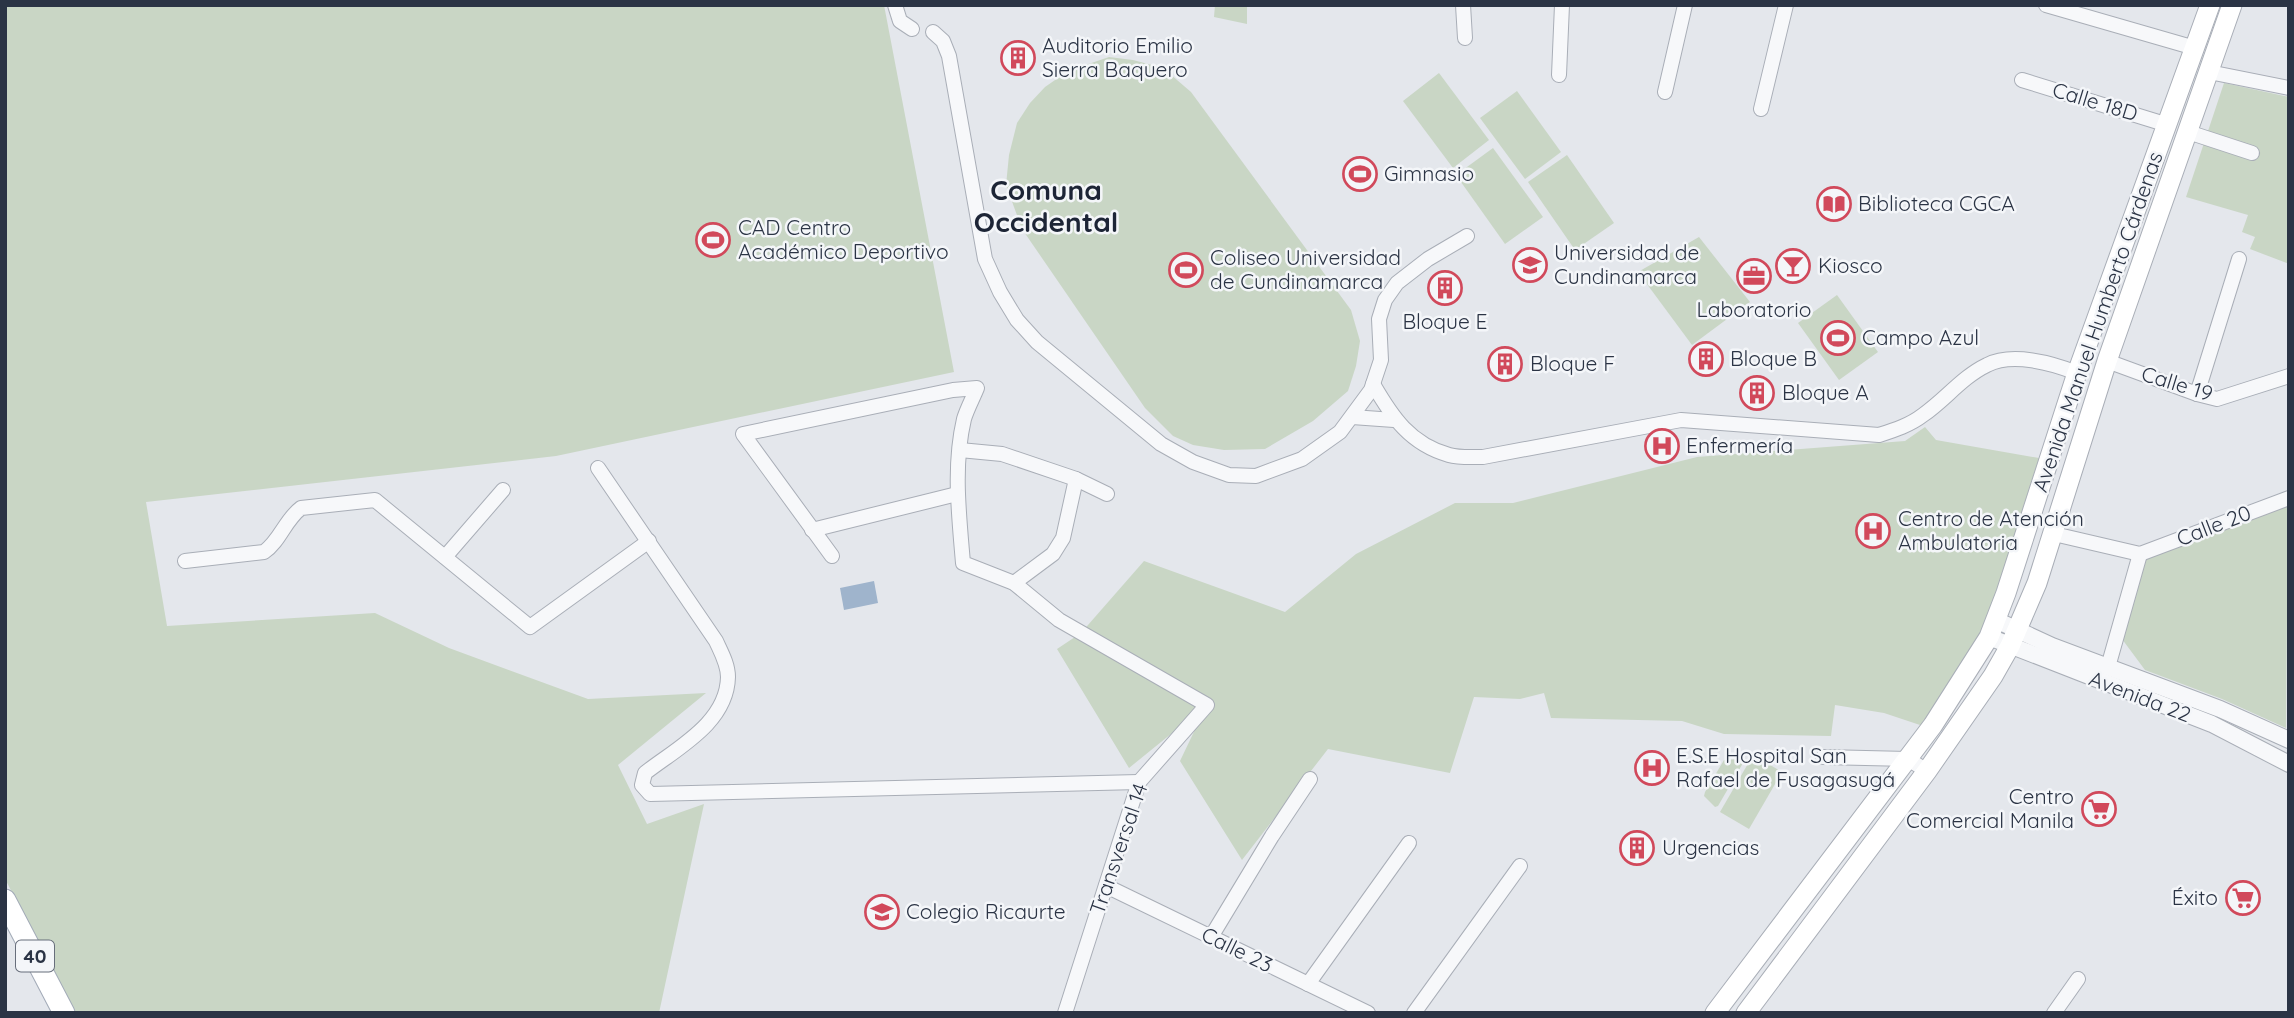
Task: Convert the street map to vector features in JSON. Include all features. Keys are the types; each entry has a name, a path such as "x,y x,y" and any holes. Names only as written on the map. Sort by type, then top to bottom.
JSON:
{"main road":[{"name":"Avenida Manuel Humberto Cárdenas","path":"1715,1013 1908,759 1967,673 1992,628 2077,373 2210,5"},
{"name":"Avenida Manuel Humberto Cárdenas","path":"1746,1013 1927,771 1986,687 2014,638 2054,534 2106,361 2232,5"},
{"name":"40","path":"5,900 64,1013"}],"street":[{"path":"895,5 900,21 912,29"},
{"path":"1463,5 1465,38"},
{"path":"1559,75 1562,5"},
{"path":"1665,92 1685,5"},
{"path":"1761,108 1786,5"},
{"path":"2046,5 2195,48"},
{"path":"933,32 943,41 949,56 985,260 1006,302 1017,320 1037,342 1161,444 1194,462 1229,475 1256,476 1303,459 1340,432 1373,384 1381,360 1378,319 1385,300 1397,283 1428,259 1467,236"},
{"path":"2209,72 2289,88"},
{"name":"Calle 18D","path":"2022,80 2168,125"},
{"path":"2188,132 2252,153"},
{"path":"2197,394 2239,259"},
{"path":"1373,384 1394,420 1422,444 1451,456 1483,457 1681,420 1879,435 1900,429 1924,415 1959,384 1988,364 2012,359 2077,373"},
{"name":"Calle 19","path":"2106,361 2217,399 2289,376"},
{"path":"832,556 743,434 953,390 977,388 965,419 960,450 957,494 963,563 1014,583 1053,554 1063,538 1076,479"},
{"path":"1352,416 1394,420"},
{"path":"960,450 1002,454 1076,479 1107,494"},
{"path":"598,468 716,640 728,677 723,699 709,723 645,773 642,785 650,793 1139,782"},
{"path":"445,557 503,490"},
{"path":"813,530 957,494"},
{"name":"Calle 20","path":"2140,554 2289,498"},
{"path":"185,561 264,552 271,547 301,508 374,500 530,627 649,541"},
{"path":"2054,534 2140,554 2108,667"},
{"name":"Transversal 14","path":"1014,583 1059,620 1207,705 1139,782 1065,1013"},
{"name":"Avenida 22","path":"1992,628 2212,724 2289,764"},
{"name":"Avenida 22","path":"2014,638 2108,667 2220,709 2289,740"},
{"path":"1823,757 1908,759 1927,771"},
{"path":"1211,937 1310,779"},
{"path":"1308,984 1409,843"},
{"path":"1414,1013 1520,866"},
{"name":"Calle 23","path":"1106,886 1368,1013"},
{"path":"2054,1013 2078,979"}],"green space":[{"path":"5,5 884,5 954,372 556,456 146,502 167,626 375,613 449,648 588,699 706,693 618,765 647,824 704,804 659,1013 76,1013 5,879"},
{"path":"1215,5 1247,5 1247,24 1214,17"},
{"name":"Coliseo Universidad de Cundinamarca","path":"1109,57 1163,68 1191,92 1351,310 1360,341 1348,391 1313,421 1265,449 1224,450 1193,445 1173,436 1145,408 1022,229 1006,185 1009,155 1017,123 1045,87 1068,71"},
{"path":"1439,73 1489,140 1453,168 1403,101"},
{"path":"2224,83 2289,97 2289,264 2250,249 2255,237 2242,232 2248,215 2186,197"},
{"path":"1517,91 1561,152 1525,179 1480,118"},
{"path":"1493,148 1543,217 1505,244 1456,175"},
{"path":"1567,155 1614,223 1575,250 1528,182"},
{"path":"1699,237 1750,302 1692,345 1638,272"},
{"name":"Campo Azul","path":"1837,295 1878,352 1839,380 1798,323"},
{"path":"1925,427 1936,440 2039,458 1989,616 1958,675 1923,726 1884,713 1835,705 1831,736 1724,734 1682,721 1551,718 1544,693 1520,699 1474,697 1450,773 1328,749 1242,860 1180,761 1202,715 1198,712 1129,768 1057,649 1081,633 1144,561 1285,612 1356,554 1455,503 1513,503 1697,457 1905,441"},
{"path":"2288,504 2286,728 2222,699 2145,670 2122,639 2145,558"},
{"path":"1753,755 1782,772 1749,829 1720,812"},
{"path":"1741,759 1743,763 1715,807 1704,796 1705,792 1724,760"}],"water":[{"path":"874,581 878,603 844,610 840,588"}],"place":[{"name":"Auditorio Emilio Sierra Baquero","path":"1018,58"},
{"name":"Gimnasio","path":"1360,174"},
{"name":"Biblioteca CGCA","path":"1834,204"},
{"name":"CAD Centro Académico Deportivo","path":"713,240"},
{"name":"Universidad de Cundinamarca","path":"1530,265"},
{"name":"Kiosco","path":"1793,266"},
{"name":"Coliseo Universidad de Cundinamarca","path":"1186,270"},
{"name":"Laboratorio","path":"1754,276"},
{"name":"Bloque E","path":"1445,288"},
{"name":"Campo Azul","path":"1838,338"},
{"name":"Bloque B","path":"1706,359"},
{"name":"Bloque F","path":"1505,364"},
{"name":"Bloque A","path":"1757,393"},
{"name":"Enfermería","path":"1662,446"},
{"name":"Centro de Atención Ambulatoria","path":"1873,531"},
{"name":"E.S.E Hospital San Rafael de Fusagasugá","path":"1652,768"},
{"name":"Centro Comercial Manila","path":"2099,809"},
{"name":"Urgencias","path":"1637,848"},
{"name":"Éxito","path":"2243,898"},
{"name":"Colegio Ricaurte","path":"882,912"}],"district":[{"name":"Comuna Occidental","path":"1046,206"}]}
